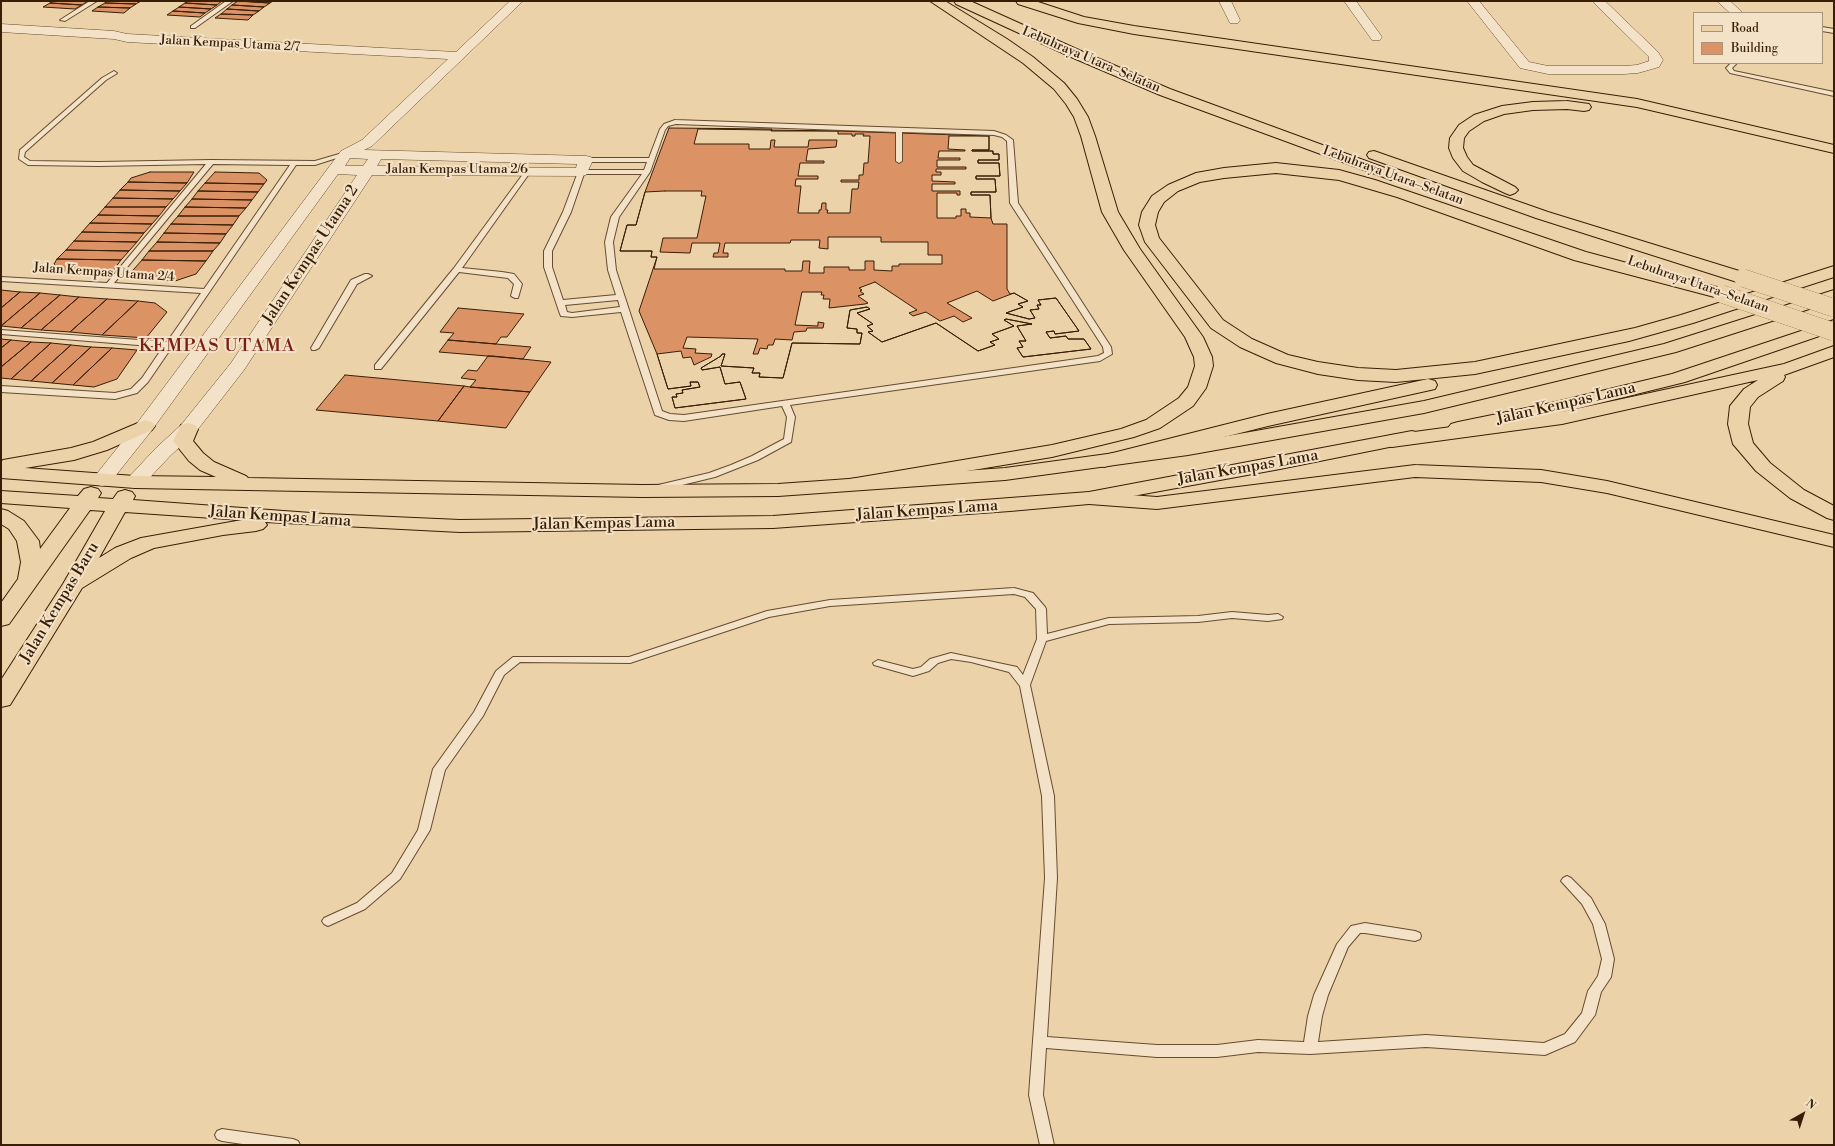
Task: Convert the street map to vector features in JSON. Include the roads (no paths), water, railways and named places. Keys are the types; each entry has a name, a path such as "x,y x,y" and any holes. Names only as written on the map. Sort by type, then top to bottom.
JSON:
{"main road":[{"path":"851,484 1052,451 1127,433 1153,424 1186,402 1197,388 1204,366 1203,358 1194,337 1132,250 1110,212 1088,136 1081,117 1072,102 1059,86 1028,60 936,1"},
{"name":"Lebuhraya Utara–Selatan","path":"959,1 1076,54 1165,92 1287,138 1722,294 1834,332"},
{"name":"Lebuhraya Utara–Selatan","path":"989,1 1062,35 1158,75 1291,125 1542,215 1834,308"},
{"path":"1022,1 1082,20 1141,31 1637,103 1834,149"},
{"path":"1742,278 1560,206 1516,193 1486,179 1468,168 1460,158 1456,148 1456,138 1464,128 1479,118 1502,110 1534,106 1567,105 1612,110 1652,117 1790,147 1834,161"},
{"path":"1637,333 1475,368 1396,376 1358,374 1318,368 1282,359 1246,343 1217,324 1151,238 1147,225 1150,212 1158,199 1173,188 1196,178 1217,174 1276,168 1339,175 1403,194 1580,256 1722,294"},
{"path":"1104,460 1267,420 1461,378 1637,333 1687,319 1830,270"},
{"name":"Jalan Kempas Lama","path":"1,472 135,482 642,491 778,490 1005,474 1188,449 1424,407 1670,348 1834,295"},
{"name":"Jalan Kempas Lama","path":"1,496 118,506 325,520 460,526 773,522 1088,498 1280,463 1551,409 1678,378 1834,325"},
{"path":"1392,441 1562,418 1789,368 1834,351"},
{"path":"1789,368 1751,393 1740,406 1738,424 1743,444 1763,467 1797,494 1834,514"},
{"path":"1,466 74,454 100,446 145,426"},
{"path":"188,429 184,441 196,458 213,469 251,485"},
{"path":"1088,498 1157,503 1415,471 1541,476 1607,487 1834,541"},
{"name":"Jalan Kempas Baru","path":"1,619 102,480"},
{"name":"Jalan Kempas Baru","path":"1,699 74,584 118,506 135,482"},
{"path":"1,515 17,526 28,541 32,562 29,580"},
{"path":"74,584 123,553 149,543 222,529 325,520"}],"street":[{"path":"346,154 367,143 517,1"},
{"path":"1225,1 1234,20"},
{"path":"1350,1 1376,37"},
{"path":"1473,1 1525,65 1548,70 1624,70 1638,69 1654,64 1656,60 1654,54 1598,1"},
{"path":"1723,1 1736,12"},
{"name":"Jalan Kempas Utama 2/7","path":"1,28 114,35 127,38 460,56"},
{"name":"Jalan Kempas Utama 2/6","path":"367,143 373,162"},
{"name":"Jalan Kempas Utama 2/6","path":"346,154 373,162 528,170 583,166"},
{"name":"Jalan Kempas Utama 2","path":"102,480 145,426 346,154"},
{"name":"Jalan Kempas Utama 2/6","path":"334,170 373,162 583,166"},
{"name":"Jalan Kempas Utama 2","path":"135,482 163,452 188,429 238,366 373,162"}],"lane":[{"path":"63,20 94,1"},
{"path":"193,26 230,1"},
{"path":"1823,29 1834,31"},
{"path":"1733,64 1729,68 1732,72 1834,94"},
{"path":"114,73 104,79 22,151 21,158 28,162 84,164 295,162 315,163 334,170"},
{"path":"675,122 899,130 994,133 1010,140 1014,203 1107,347 1108,354 1100,358 684,418 669,417 658,413 612,270 609,242 616,217 647,172 662,130 666,125 675,122"},
{"path":"899,130 899,161"},
{"path":"315,163 346,154"},
{"name":"Jalan Kempas Utama 2/6","path":"583,166 630,160 652,160"},
{"path":"108,286 211,162"},
{"path":"1,388 115,396 134,391 145,380 295,162"},
{"path":"583,166 567,212 548,251 548,267 564,314 569,315 625,309"},
{"name":"Jalan Kempas Utama 2/6","path":"583,166 624,172 647,172"},
{"path":"378,367 457,270 528,170"},
{"path":"457,270 511,276 518,284 515,296"},
{"path":"315,348 354,282 368,276"},
{"path":"1,284 4,279"},
{"name":"Jalan Kempas Utama 2/4","path":"4,279 206,291"},
{"path":"561,303 621,297"},
{"path":"1,332 168,346"},
{"path":"642,491 712,475 755,458 788,440 791,417 785,403"},
{"path":"328,921 361,906 396,876 424,830 439,769 479,714 500,673 517,659 630,660 767,614 830,603 1014,591 1029,595 1041,609 1042,639 1025,685"},
{"path":"1042,639 1109,621 1198,619 1232,615 1268,618 1278,617"},
{"path":"878,663 913,674 925,669 934,661 951,656 1013,669 1025,685 1048,796 1051,878 1036,1095 1047,1145"},
{"path":"1040,1042 1157,1051 1216,1051 1258,1046 1310,1048 1426,1041 1544,1049 1570,1038 1588,1015 1595,991 1604,977 1608,959 1599,924 1587,901 1567,881"},
{"path":"1310,1048 1315,1016 1321,995 1343,944 1356,929 1365,928 1415,936"},
{"path":"222,1135 293,1145"}],"district":[{"name":"KEMPAS UTAMA","path":"217,347"}]}
